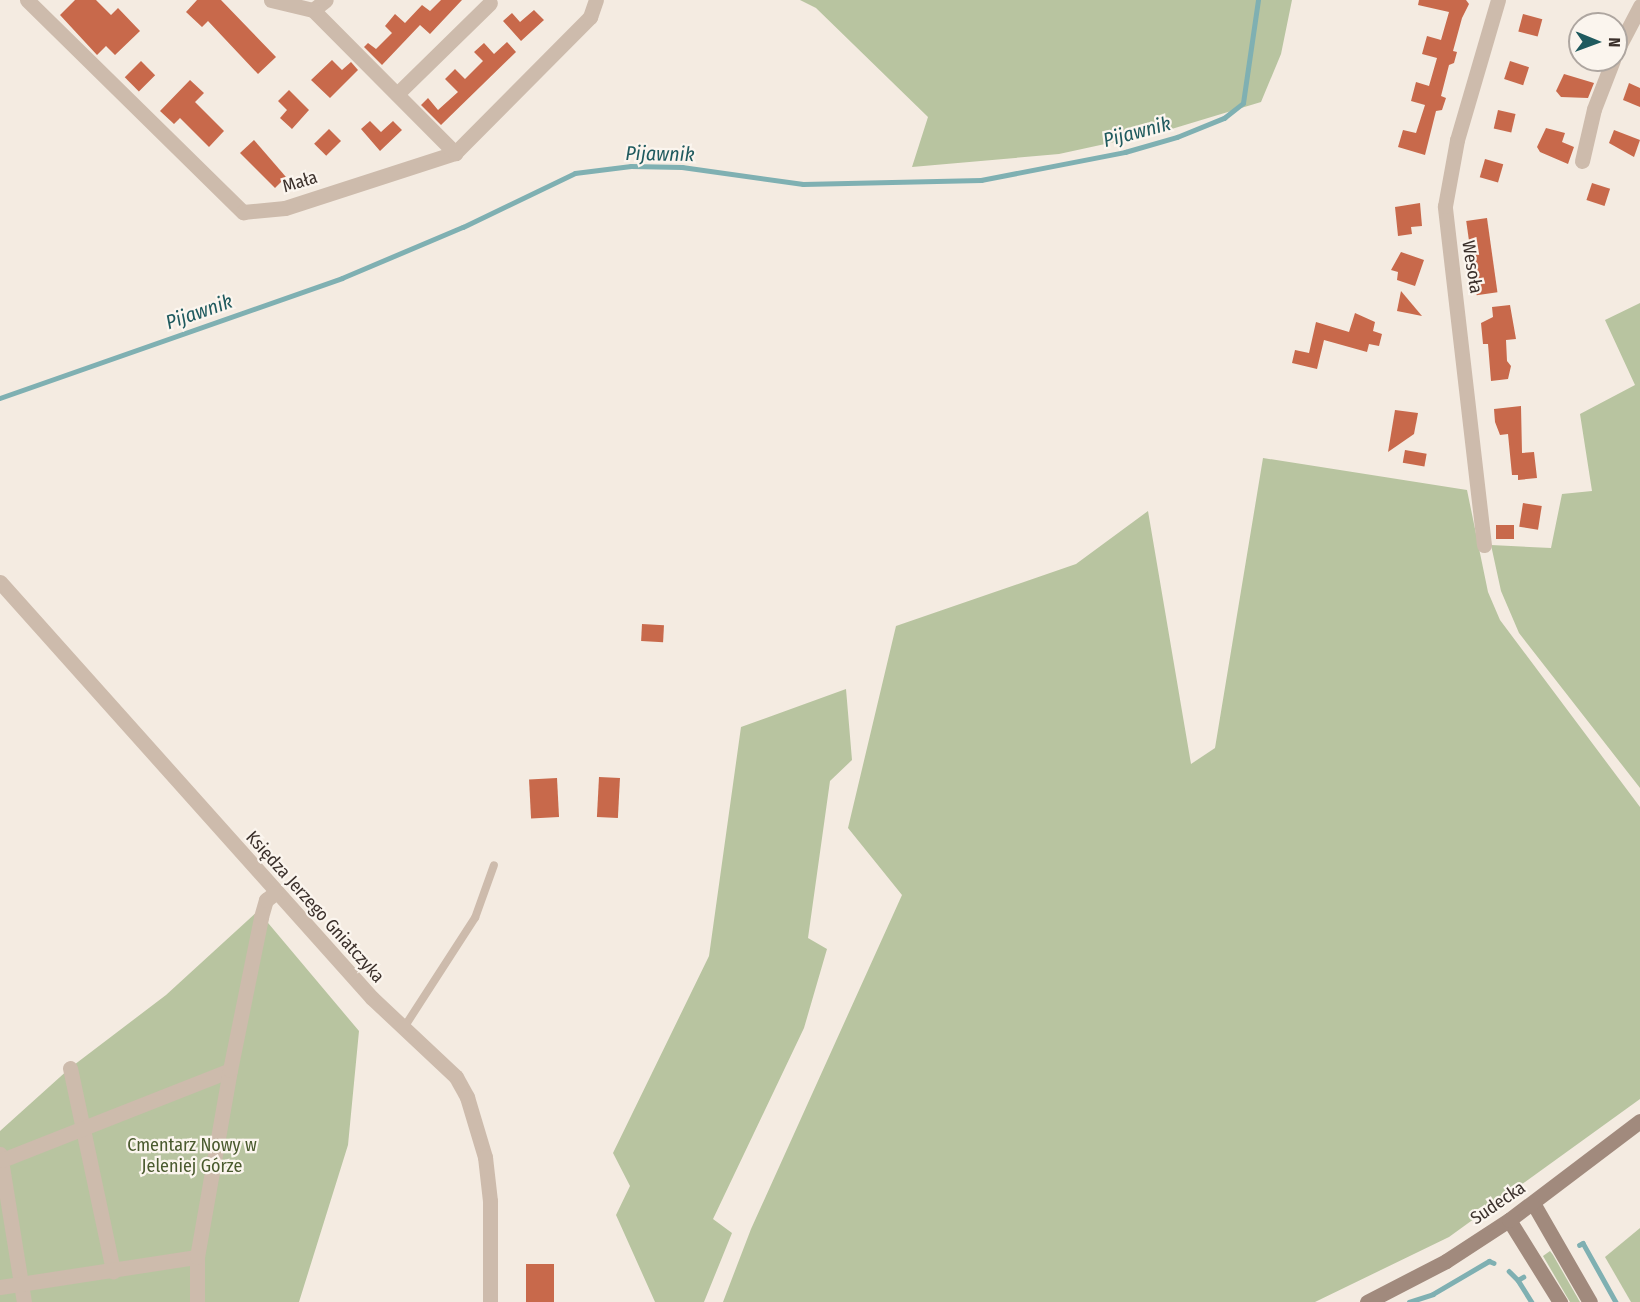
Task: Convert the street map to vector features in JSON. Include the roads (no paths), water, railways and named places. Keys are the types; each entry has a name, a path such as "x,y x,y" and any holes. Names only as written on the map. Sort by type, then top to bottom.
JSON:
{"main road":[{"name":"Sudecka","path":"1367,1302 1446,1261 1509,1220 1640,1121"},
{"path":"1533,1203 1590,1302"},
{"path":"1509,1220 1560,1302"}],"street":[{"name":"Mała","path":"27,0 243,212 285,208 455,153 590,17 596,0"},
{"path":"272,0 313,10 455,153"},
{"path":"313,10 326,0"},
{"name":"Wesoła","path":"1484,545 1446,206 1458,140 1498,0"},
{"path":"397,94 490,3"},
{"path":"1628,29 1640,6"},
{"path":"1582,160 1594,109 1608,72"},
{"name":"Księdza Jerzego Gniatczyka","path":"0,582 372,998 405,1026 456,1077 467,1097 485,1156 490,1201 490,1302"},
{"path":"197,1302 197,1257 230,1070 261,917 266,900 275,892"},
{"path":"70,1068 113,1271"},
{"path":"24,1302 1,1157 83,1130 230,1070"},
{"path":"0,1287 197,1257"}],"lane":[{"path":"405,1026 476,918 494,865"}],"waterway":[{"name":"Pijawnik","path":"0,398 342,278 463,227 575,173 631,166 682,167 803,184 981,180 1125,152 1177,137 1224,118 1243,103 1258,0"},
{"path":"1579,1245 1583,1243 1616,1302"},
{"path":"1409,1302 1433,1294 1489,1261 1494,1263"},
{"path":"1509,1271 1518,1280 1523,1277"},
{"path":"1518,1280 1532,1302"}],"park label":[{"name":"Cmentarz Nowy w Jeleniej Górze","path":"192,1156"}]}
